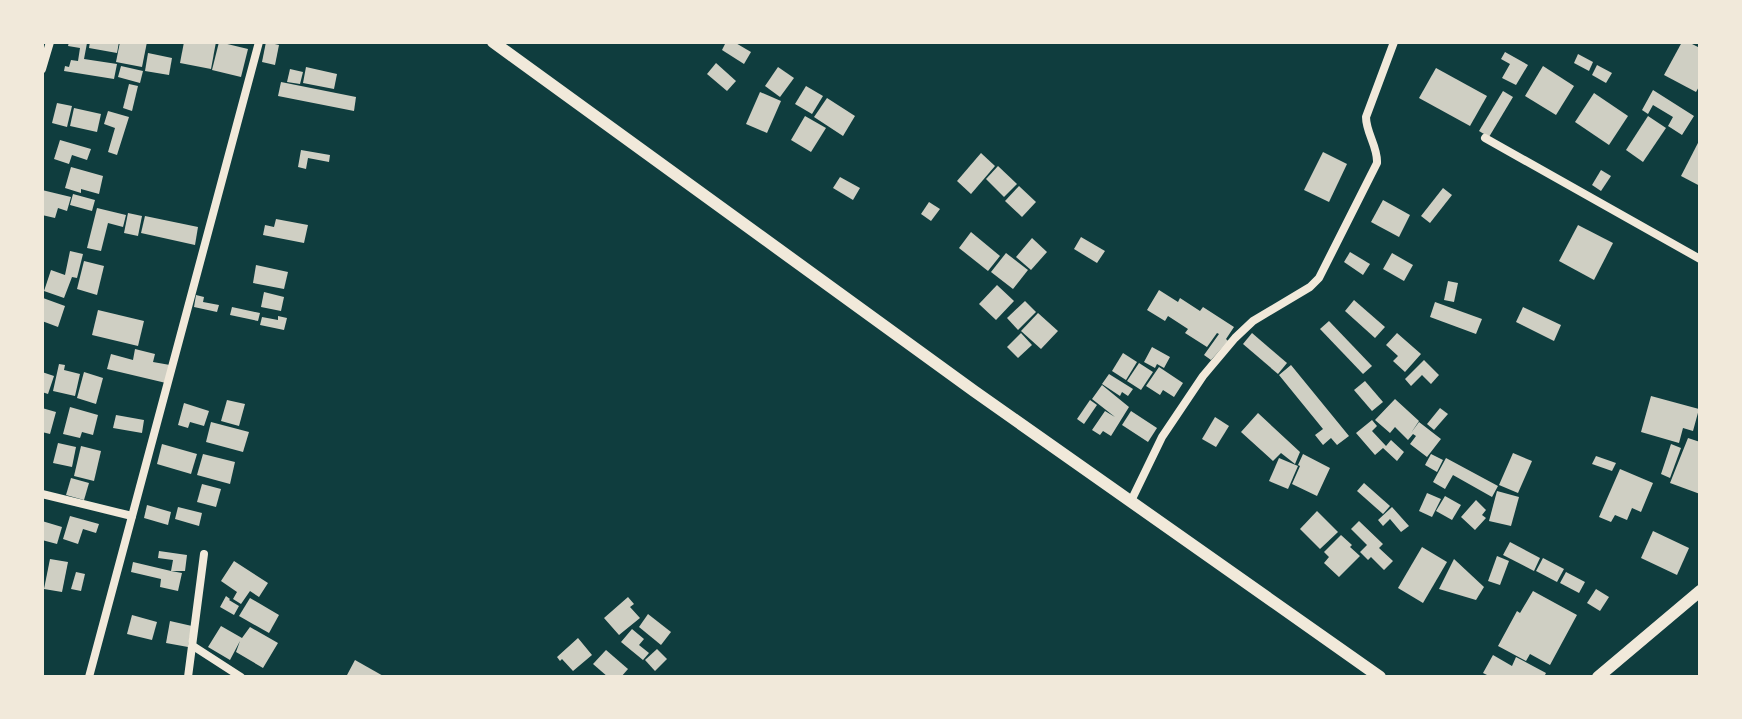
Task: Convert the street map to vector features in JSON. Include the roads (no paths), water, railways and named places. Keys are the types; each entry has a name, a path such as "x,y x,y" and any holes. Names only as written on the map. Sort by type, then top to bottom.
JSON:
{"main road":[{"path":"493,42 961,381 1380,677"},
{"path":"1598,677 1700,591"}],"street":[{"path":"42,69 50,42"},
{"path":"89,677 259,42"},
{"path":"1131,501 1162,437 1203,376 1235,338 1253,321 1301,293 1319,278 1377,163 1366,117 1394,42"},
{"path":"1485,138 1700,259"},
{"path":"42,494 132,516"},
{"path":"188,677 204,554"},
{"path":"193,646 241,677"}]}
